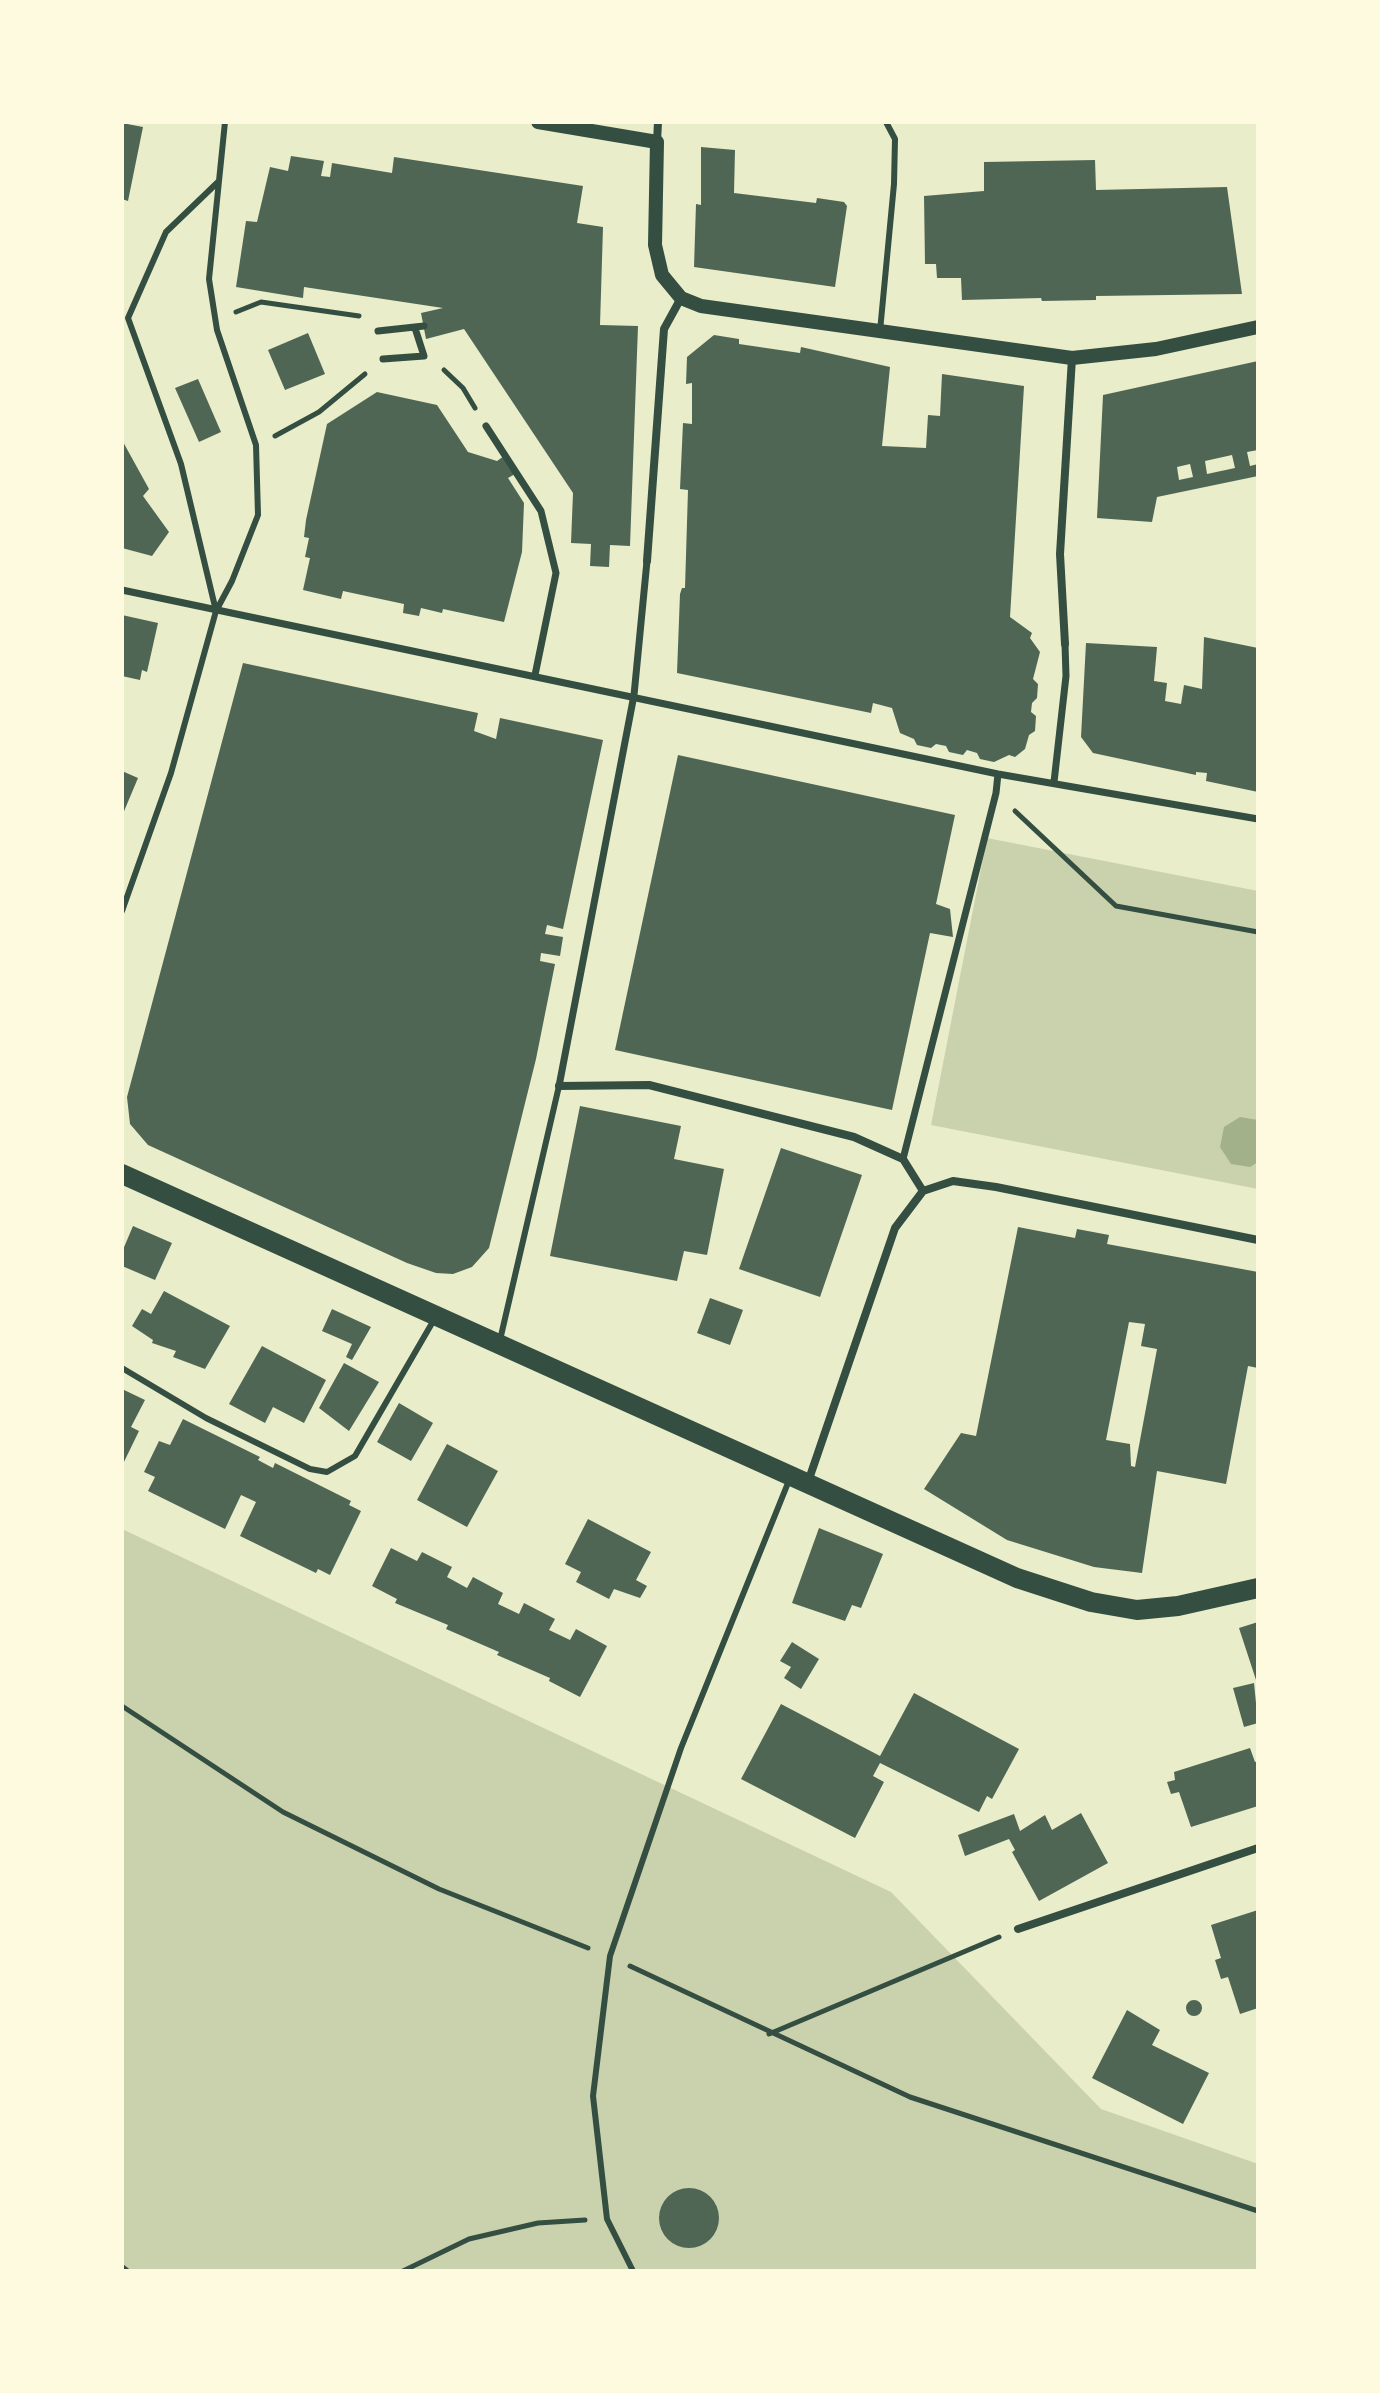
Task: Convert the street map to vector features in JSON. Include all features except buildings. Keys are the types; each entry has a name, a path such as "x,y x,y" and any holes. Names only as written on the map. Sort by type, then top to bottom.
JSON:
{"main road":[{"path":"122,1174 1017,1578 1091,1602 1137,1610 1178,1606 1258,1588"}],"street":[{"path":"538,122 657,142"},
{"path":"658,122 655,245 662,275 681,298 701,306 1072,358 1156,349 1258,327"},
{"path":"681,298 664,329 634,695 559,1086 649,1085 854,1137 903,1159 923,1191"},
{"path":"378,331 420,327 424,356 383,359"},
{"path":"1054,782 1066,676 1060,554 1072,358"},
{"path":"486,426 541,511 556,573 535,675"},
{"path":"122,590 634,695 998,774 1258,819"},
{"path":"903,1159 996,793 998,774"},
{"path":"800,1478 895,1228 923,1191 953,1181 996,1187 1258,1240"},
{"path":"1018,1929 1258,1848"}],"lane":[{"path":"122,911 171,773 216,611 232,581 258,515 256,445 215,320 209,279 225,122"},
{"path":"880,331 894,184 895,139 886,122"},
{"path":"216,611 181,464 128,318 166,232 219,181"},
{"path":"499,1343 559,1086"},
{"path":"122,1368 206,1418 310,1469 327,1472 355,1456 436,1314"},
{"path":"633,2271 607,2219 593,2096 610,1956 681,1748 800,1478"},
{"path":"122,2267 127,2271"}],"path":[{"path":"215,320 261,302 366,317 375,322 378,331"},
{"path":"424,356 463,388 486,426"},
{"path":"256,445 319,412 383,359"},
{"path":"996,793 1116,906 1258,932"},
{"path":"122,1706 283,1812 439,1889 610,1956 769,2034 910,2097 1258,2211"},
{"path":"769,2034 1018,1929"},
{"path":"403,2271 469,2239 538,2223 607,2219"}],"shaded area":[{"path":"987,838 1258,891 1258,1189 931,1125"},
{"path":"1240,1117 1258,1120 1258,1162 1250,1167 1231,1164 1220,1147 1224,1127"},
{"path":"122,1529 891,1892 1101,2109 1258,2164 1258,2271 122,2271"}]}
